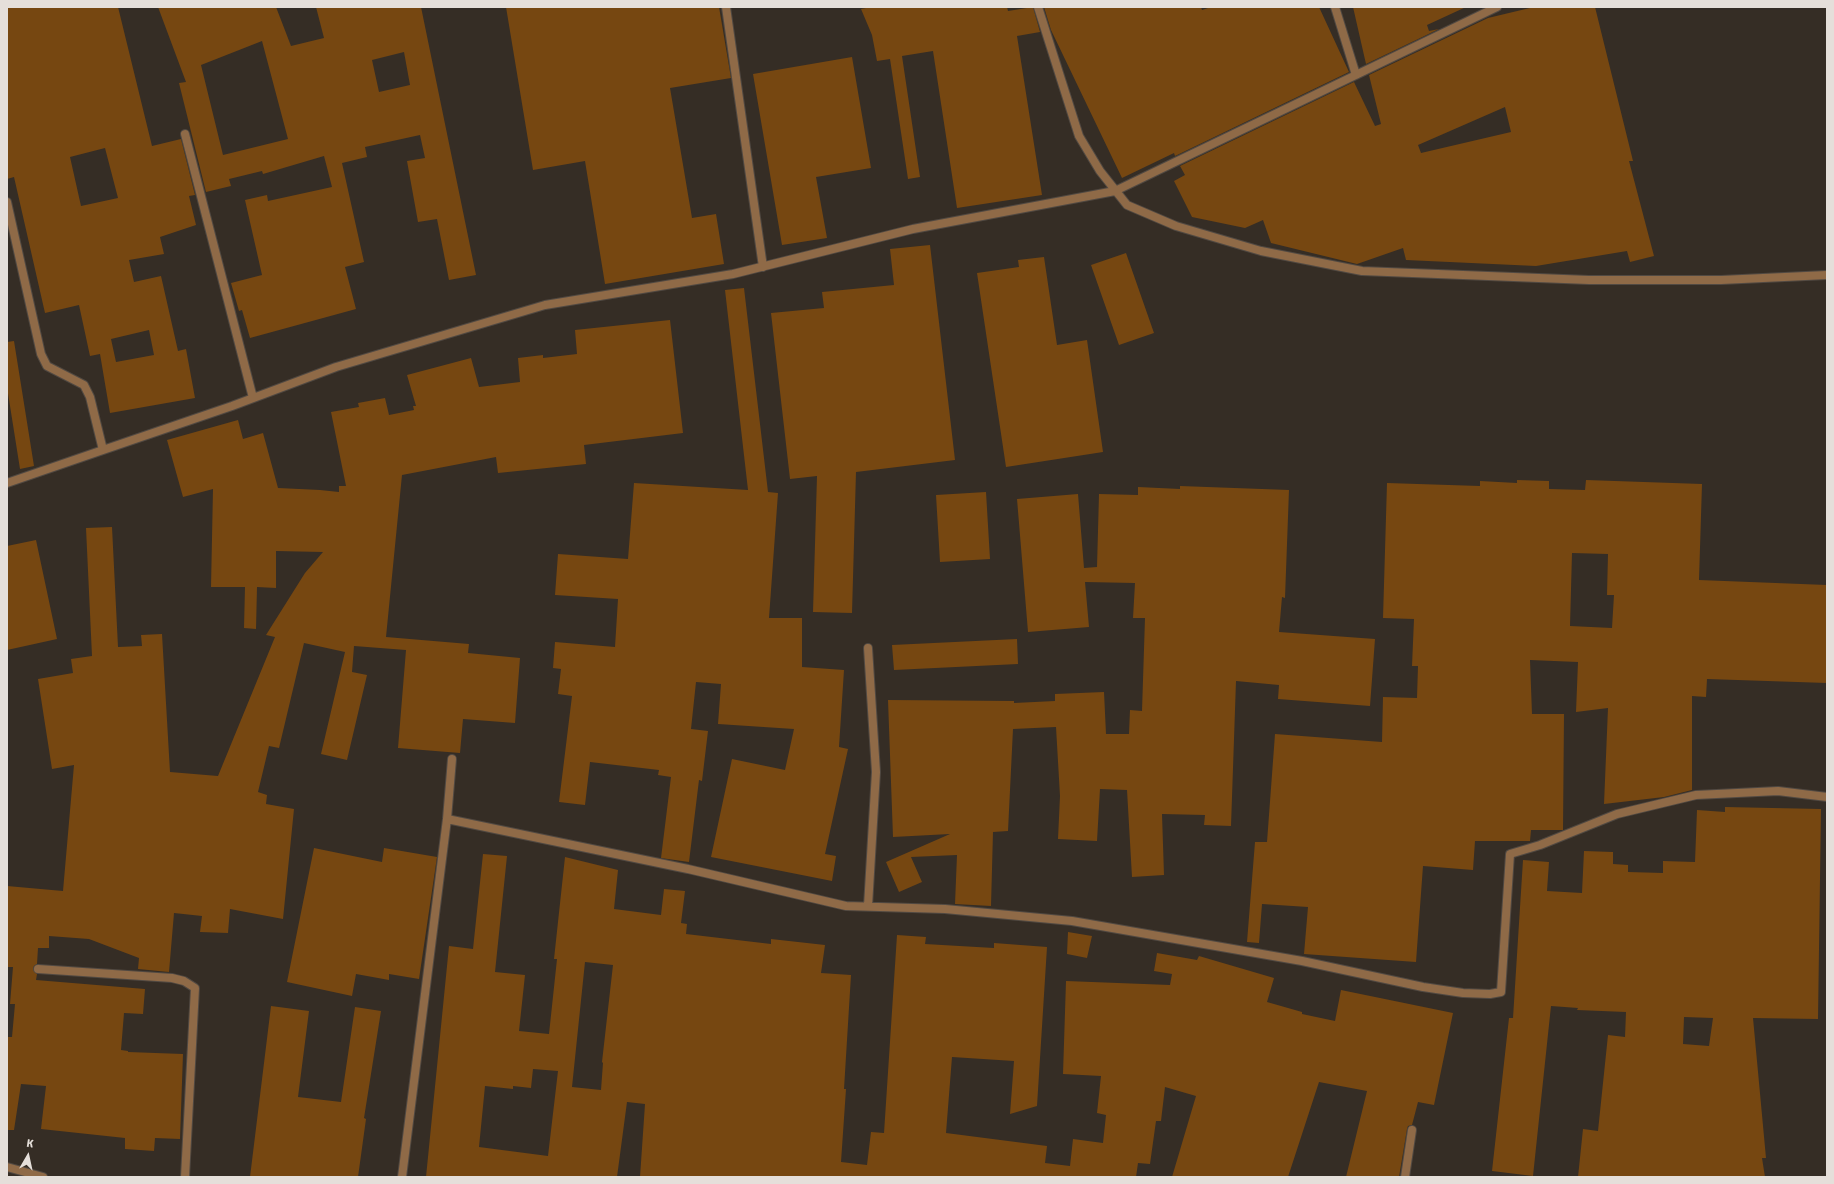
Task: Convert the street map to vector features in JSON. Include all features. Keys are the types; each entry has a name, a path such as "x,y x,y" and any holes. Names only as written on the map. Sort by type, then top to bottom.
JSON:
{"street":[{"path":"726,7 763,267"},
{"path":"1038,7 1079,136 1100,171 1127,205 1176,226 1260,251 1362,271 1597,280 1721,280 1827,275"},
{"path":"1335,7 1356,75"},
{"path":"7,483 253,398 336,367 545,305 733,274 913,229 1115,191 1497,7"},
{"path":"185,134 253,398"},
{"path":"7,202 41,354 47,366 84,384 90,397 103,450"},
{"path":"868,648 876,772 868,906"},
{"path":"402,1177 447,818 452,759"},
{"path":"447,818 688,869 846,906 945,909 1072,921 1302,961 1423,987 1463,993 1490,994 1500,992 1510,854 1540,845 1617,814 1696,796 1778,791 1827,796"},
{"path":"38,969 172,978 184,981 195,988 185,1177"},
{"path":"1405,1177 1412,1130"},
{"path":"7,1167 43,1177"}],"building":[{"path":"7,7 118,7 152,146 181,139 195,195 189,196 196,225 160,237 164,254 129,260 134,282 161,276 178,351 186,349 195,398 110,413 100,354 90,356 79,305 45,313 14,177 7,179","holes":["105,148 118,198 81,206 70,157","149,330 154,355 116,362 111,339"]},
{"path":"158,7 276,7 291,46 324,38 316,7 421,7 476,275 449,280 437,219 418,222 407,161 425,158 420,135 365,147 367,157 342,163 364,262 345,267 356,309 250,338 242,310 239,311 231,283 262,275 245,200 267,195 268,201 332,187 324,156 263,174 262,171 229,179 231,186 206,192 179,83 186,82","holes":["262,41 288,139 223,155 201,65","404,52 410,85 379,92 372,60"]},
{"path":"506,7 719,7 731,78 670,88 692,218 716,214 724,264 605,284 585,161 533,170"},
{"path":"871,7 1007,7 1008,11 1033,7 1040,32 1017,36 1042,195 957,208 933,51 902,56 920,177 908,179 890,59 877,61 872,35 861,9"},
{"path":"1044,7 1201,7 1202,10 1211,7 1319,7 1349,72 1175,156 1174,153 1122,178 1051,30"},
{"path":"1353,7 1466,7 1427,25 1429,31 1439,29 1366,64"},
{"path":"1534,7 1595,7 1633,161 1629,161 1654,256 1630,262 1627,251 1536,266 1406,260 1403,248 1357,264 1271,243 1263,220 1245,228 1192,217 1174,181 1185,175 1180,166 1354,82 1375,126 1381,124 1369,75 1488,18","holes":["1505,107 1511,132 1421,153 1418,145"]},
{"path":"852,57 871,168 816,177 827,238 782,245 753,74"},
{"path":"930,245 955,460 856,472 852,613 813,612 817,476 790,479 771,313 824,308 822,292 894,285 890,249"},
{"path":"1126,253 1154,333 1119,345 1091,265"},
{"path":"1044,257 1057,345 1087,340 1103,452 1006,467 977,273 1019,267 1018,260"},
{"path":"744,288 768,492 778,493 769,618 802,618 802,667 844,670 839,747 848,749 825,854 836,856 832,881 711,857 732,759 785,770 794,729 718,724 721,684 696,682 691,729 708,731 702,781 699,780 689,862 661,858 671,777 658,775 659,770 590,762 585,805 559,802 572,696 558,694 561,669 553,668 555,642 615,647 618,599 555,595 558,554 628,559 634,483 748,490 725,290"},
{"path":"670,320 683,433 584,445 586,464 498,473 496,457 402,475 386,637 469,644 468,653 520,658 515,723 463,719 460,753 398,748 406,650 354,646 352,672 367,675 347,760 321,754 345,652 304,643 279,748 269,746 258,792 267,795 266,804 294,809 283,919 230,909 228,933 200,932 202,916 174,913 169,972 138,969 139,958 89,939 49,936 49,948 38,948 37,964 33,969 37,974 36,980 145,989 143,1014 124,1013 121,1050 128,1052 183,1054 180,1139 155,1138 154,1151 125,1149 125,1138 41,1129 46,1086 21,1084 14,1130 7,1130 7,1037 12,1037 15,1004 10,1004 13,967 7,967 7,886 63,891 74,765 52,769 38,679 73,673 71,659 92,656 86,528 112,527 118,647 142,646 141,635 162,634 170,772 218,776 275,637 266,635 305,573 323,552 276,551 276,588 257,587 256,629 244,628 245,587 211,587 213,489 183,497 167,440 238,420 243,439 263,433 278,488 339,492 339,486 346,486 331,412 359,407 358,403 385,398 389,415 414,410 413,406 416,406 407,375 471,358 479,387 520,382 518,358 543,355 543,358 577,354 575,330"},
{"path":"14,341 34,466 20,469 7,387 7,342"},
{"path":"1517,480 1549,481 1549,489 1585,490 1586,480 1702,484 1699,580 1827,585 1827,683 1707,679 1706,697 1692,696 1692,790 1664,797 1604,804 1608,708 1576,712 1578,662 1530,660 1532,714 1564,714 1563,830 1531,830 1530,841 1475,841 1473,870 1423,866 1416,962 1304,954 1308,907 1262,904 1259,943 1247,942 1255,842 1267,842 1275,734 1382,742 1383,697 1417,698 1418,666 1412,666 1414,619 1383,618 1387,483 1480,486 1480,481 1517,483","holes":["1572,553 1608,554 1607,595 1614,595 1612,628 1570,626"]},
{"path":"1180,486 1289,490 1285,598 1282,597 1279,632 1375,639 1370,706 1278,699 1279,685 1236,681 1231,826 1204,825 1205,815 1162,814 1164,875 1132,877 1127,790 1100,789 1097,841 1058,839 1060,796 1056,727 1013,729 1008,831 993,832 991,906 955,904 957,855 911,857 922,882 899,892 886,862 950,834 893,837 888,700 1014,701 1014,703 1055,701 1055,694 1104,692 1106,734 1129,734 1130,710 1142,711 1145,618 1133,618 1135,583 1085,582 1089,627 1028,632 1017,499 1078,494 1084,568 1097,567 1099,494 1138,495 1138,487 1180,489"},
{"path":"986,492 990,559 940,562 936,495"},
{"path":"36,540 57,639 7,650 7,546"},
{"path":"1017,639 1018,664 894,670 892,645"},
{"path":"1725,807 1821,809 1818,1019 1753,1018 1766,1158 1762,1158 1765,1177 1578,1177 1583,1129 1598,1131 1608,1035 1625,1037 1626,1012 1577,1010 1578,1008 1551,1006 1533,1176 1492,1171 1509,1018 1513,1018 1523,860 1549,862 1547,891 1582,893 1584,851 1613,852 1613,864 1628,865 1628,872 1663,873 1663,861 1695,862 1697,810 1725,812","holes":["1684,1017 1713,1018 1709,1046 1683,1044"]},
{"path":"314,848 382,862 384,848 437,857 419,979 389,974 389,980 356,974 352,996 287,982"},
{"path":"483,854 507,856 495,972 525,975 519,1031 549,1034 557,959 554,959 565,857 618,870 614,909 661,915 664,889 685,891 681,923 687,924 686,934 771,944 771,939 825,945 821,973 851,975 841,1162 867,1165 871,1132 884,1133 897,935 926,937 925,944 994,948 994,943 1047,947 1037,1106 1010,1114 1014,1061 952,1057 946,1133 1047,1146 1045,1163 1070,1166 1073,1139 1103,1143 1106,1115 1097,1113 1101,1076 1063,1074 1066,981 1170,985 1172,974 1154,971 1157,953 1197,960 1199,956 1274,978 1267,1002 1302,1012 1302,1014 1335,1021 1341,990 1453,1013 1434,1105 1418,1102 1412,1125 1408,1126 1407,1129 1399,1177 1346,1177 1367,1091 1319,1082 1288,1177 1172,1177 1196,1096 1165,1087 1161,1121 1156,1121 1150,1164 1138,1163 1136,1177 640,1177 645,1104 627,1102 617,1177 426,1177 449,946 473,949","holes":["585,962 613,965 602,1062 601,1090 572,1087","533,1069 558,1071 548,1156 479,1147 485,1086 513,1089 513,1086 531,1088"]},
{"path":"1068,932 1092,936 1087,958 1067,954"},
{"path":"271,1006 309,1011 298,1097 341,1102 355,1007 381,1011 364,1118 366,1119 358,1177 250,1177"}]}
